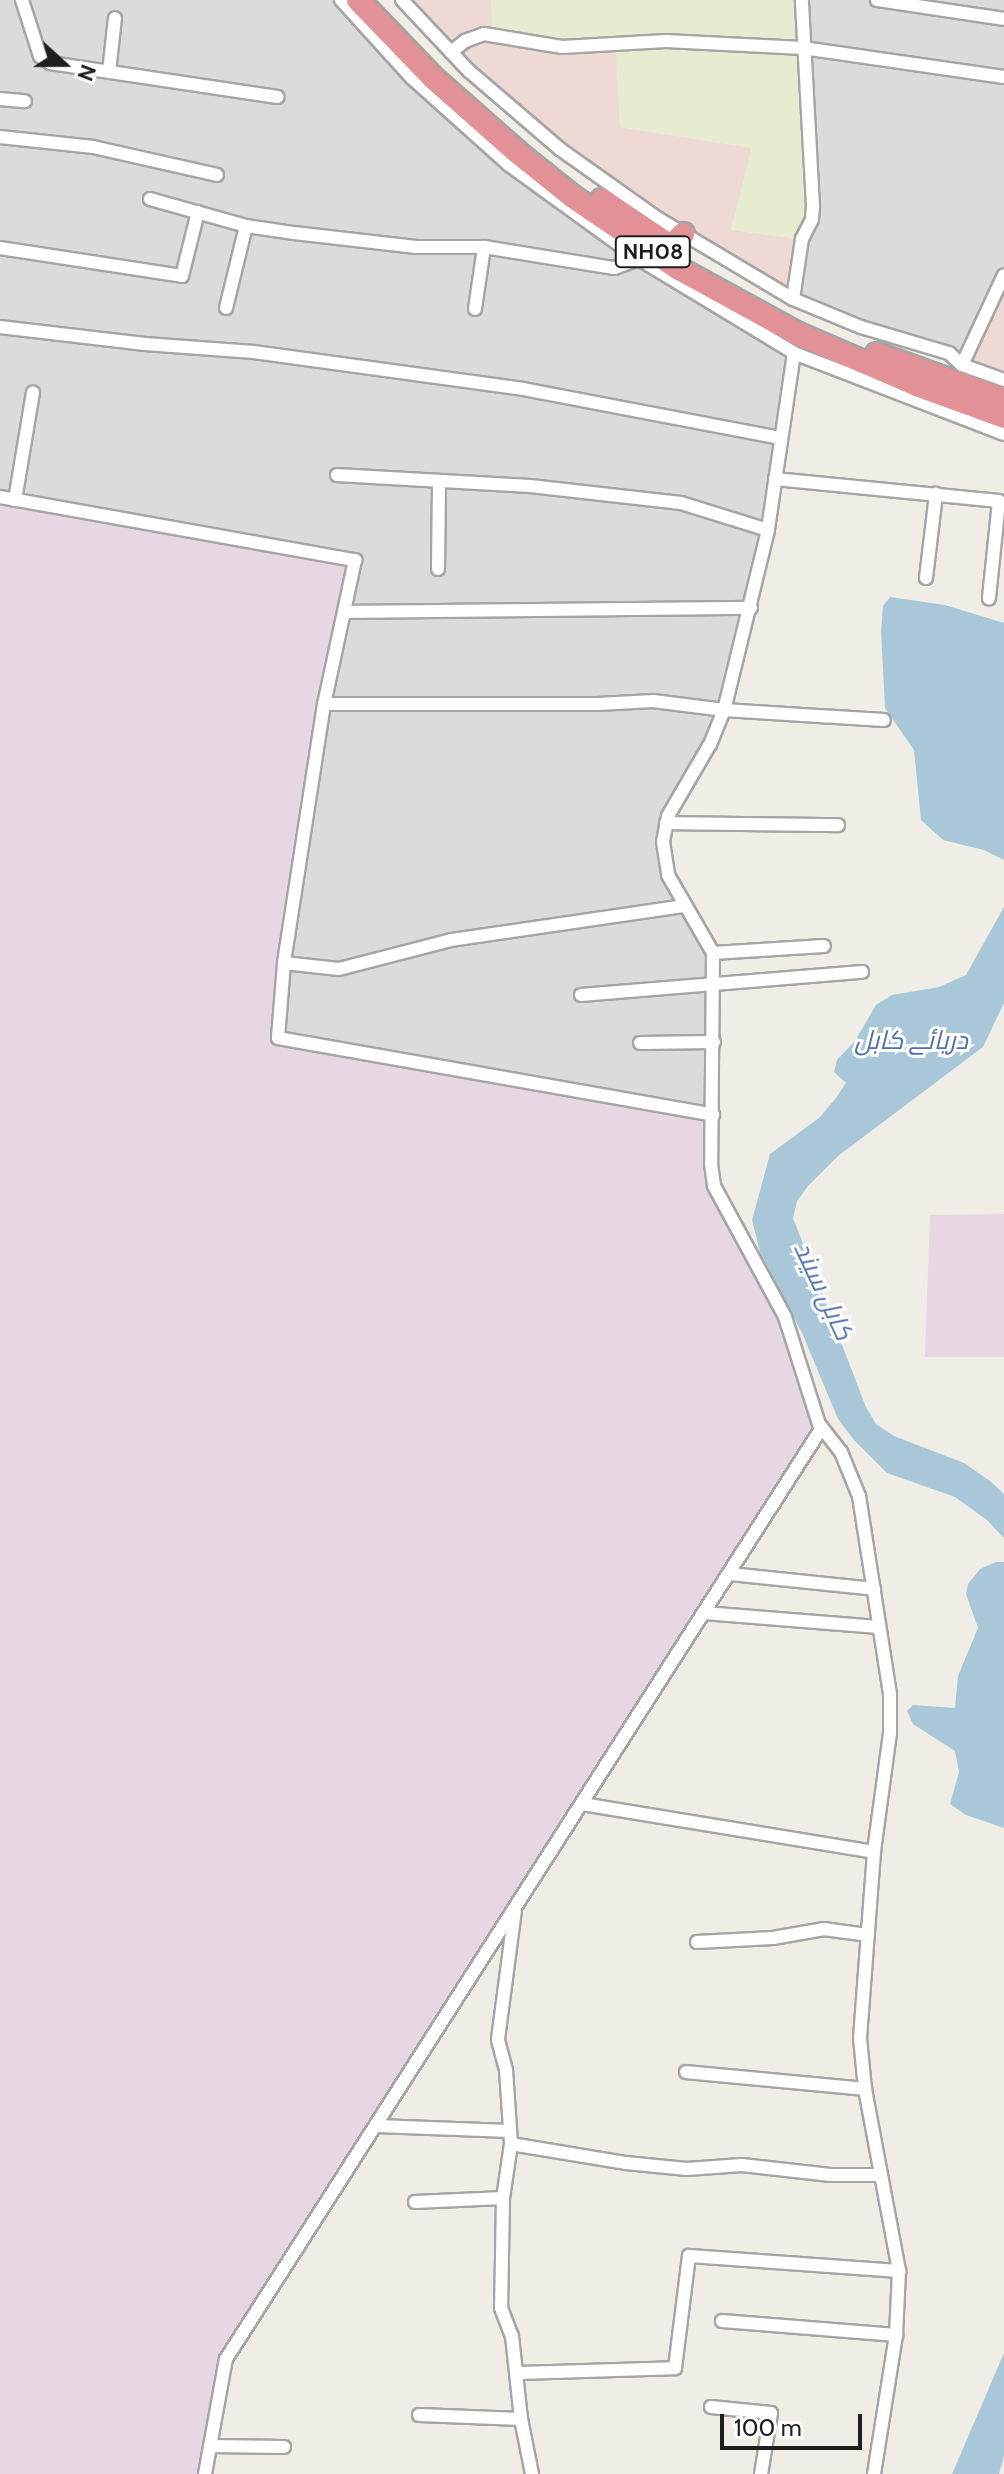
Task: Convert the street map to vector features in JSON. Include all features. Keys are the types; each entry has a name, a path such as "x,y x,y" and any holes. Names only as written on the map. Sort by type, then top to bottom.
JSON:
{"highway":[{"name":"NH08","path":"358,0 433,78 518,153 675,273 796,333 919,386 1004,417"},
{"name":"NH08","path":"377,0 442,68 534,147 677,240 741,289 855,346 1004,400"}],"street":[{"path":"22,0 44,61 277,97"},
{"path":"341,0 412,78 509,165 639,259 675,273 794,353 1004,434"},
{"path":"402,0 451,52 618,202"},
{"path":"793,299 802,239 812,219 813,206 802,0"},
{"path":"877,0 1004,19"},
{"path":"109,72 115,18"},
{"path":"451,52 465,41 484,34 562,47 666,41 803,48 1004,77"},
{"path":"0,99 25,101"},
{"path":"0,137 93,147 217,175"},
{"path":"150,199 246,226 416,247 484,247 614,268 639,259"},
{"path":"0,248 182,276 198,212"},
{"path":"226,308 246,226"},
{"path":"677,240 793,299 861,327 949,353 962,365 1004,380"},
{"path":"475,309 484,247"},
{"path":"962,365 1004,275"},
{"path":"0,327 145,344 254,352 523,389 780,438"},
{"path":"794,353 768,530 751,608 724,710 710,744 666,823 664,858 683,906 713,953 711,1164 714,1186 785,1317 821,1429 841,1452 859,1496 890,1694 890,1733 874,1852 860,2038 865,2089 899,2271 896,2335 874,2474"},
{"path":"15,500 33,393"},
{"path":"337,475 530,486 681,503 768,530"},
{"path":"775,479 999,501 989,598"},
{"path":"438,569 439,483"},
{"path":"926,578 936,494"},
{"path":"0,497 350,557 355,565 324,704 284,963 278,1038 713,1115"},
{"path":"344,612 751,608"},
{"path":"324,704 598,704 653,701 724,710 884,720"},
{"path":"666,823 838,825"},
{"path":"284,963 339,969 451,940 683,906"},
{"path":"713,953 824,946"},
{"path":"581,995 862,972"},
{"path":"640,1043 714,1042"},
{"path":"205,2474 226,2359 821,1429"},
{"path":"730,1574 874,1589"},
{"path":"704,1613 878,1627"},
{"path":"582,1804 874,1852"},
{"path":"516,1907 498,2040 506,2070 511,2137 503,2198 501,2308 512,2336 521,2419 532,2474"},
{"path":"697,1942 773,1938 824,1929 867,1935"},
{"path":"686,2072 865,2089"},
{"path":"376,2126 511,2137 626,2163 687,2169 742,2165 830,2175 881,2175"},
{"path":"415,2202 503,2198"},
{"path":"518,2373 675,2368 685,2258 689,2256 899,2271"},
{"path":"722,2321 896,2335"},
{"path":"711,2407 771,2413 761,2474"},
{"path":"419,2415 521,2419"},
{"path":"210,2446 284,2447"}],"shaded area":[{"path":"0,0 341,0 412,78 794,353 768,530 724,710 676,801 664,858 713,953 713,1115 278,1038 324,704 355,565 0,497"},
{"path":"402,0 491,0 493,34 616,46 620,127 752,148 731,230 802,239 793,299 560,149"},
{"path":"802,0 1004,0 1004,275 962,365 949,353 793,299"},
{"path":"1004,282 1004,380 962,365"},
{"path":"0,500 347,558 275,1035 713,1115 714,1186 785,1317 819,1424 218,2357 198,2474 0,2474"},
{"path":"1004,1214 1004,1357 925,1357 930,1215"}],"green space":[{"path":"491,0 802,0 813,206 802,239 731,230 752,148 620,127 616,46 493,34"}],"water":[{"path":"890,597 945,605 1004,623 1004,860 984,850 943,840 921,820 914,750 885,708 881,631 883,606"},
{"name":"دریائے کابل","path":"1004,907 1004,1003 983,1047 838,1156 797,1201 793,1218 866,1407 876,1424 894,1436 964,1463 990,1481 1004,1494 1004,1538 987,1520 955,1497 887,1473 854,1440 838,1419 803,1335 760,1252 752,1220 770,1154 819,1118 836,1098 846,1083 834,1072 837,1060 855,1041 876,1005 892,995 939,987 966,975"},
{"path":"1004,1562 1004,1828 966,1815 950,1804 959,1772 955,1751 913,1724 907,1711 913,1705 955,1708 958,1676 978,1628 966,1594 968,1584 980,1569"},
{"path":"1004,2353 1004,2456 999,2474 952,2474"}],"water label":[{"name":"کابل سيند","path":"823,1291"}]}
